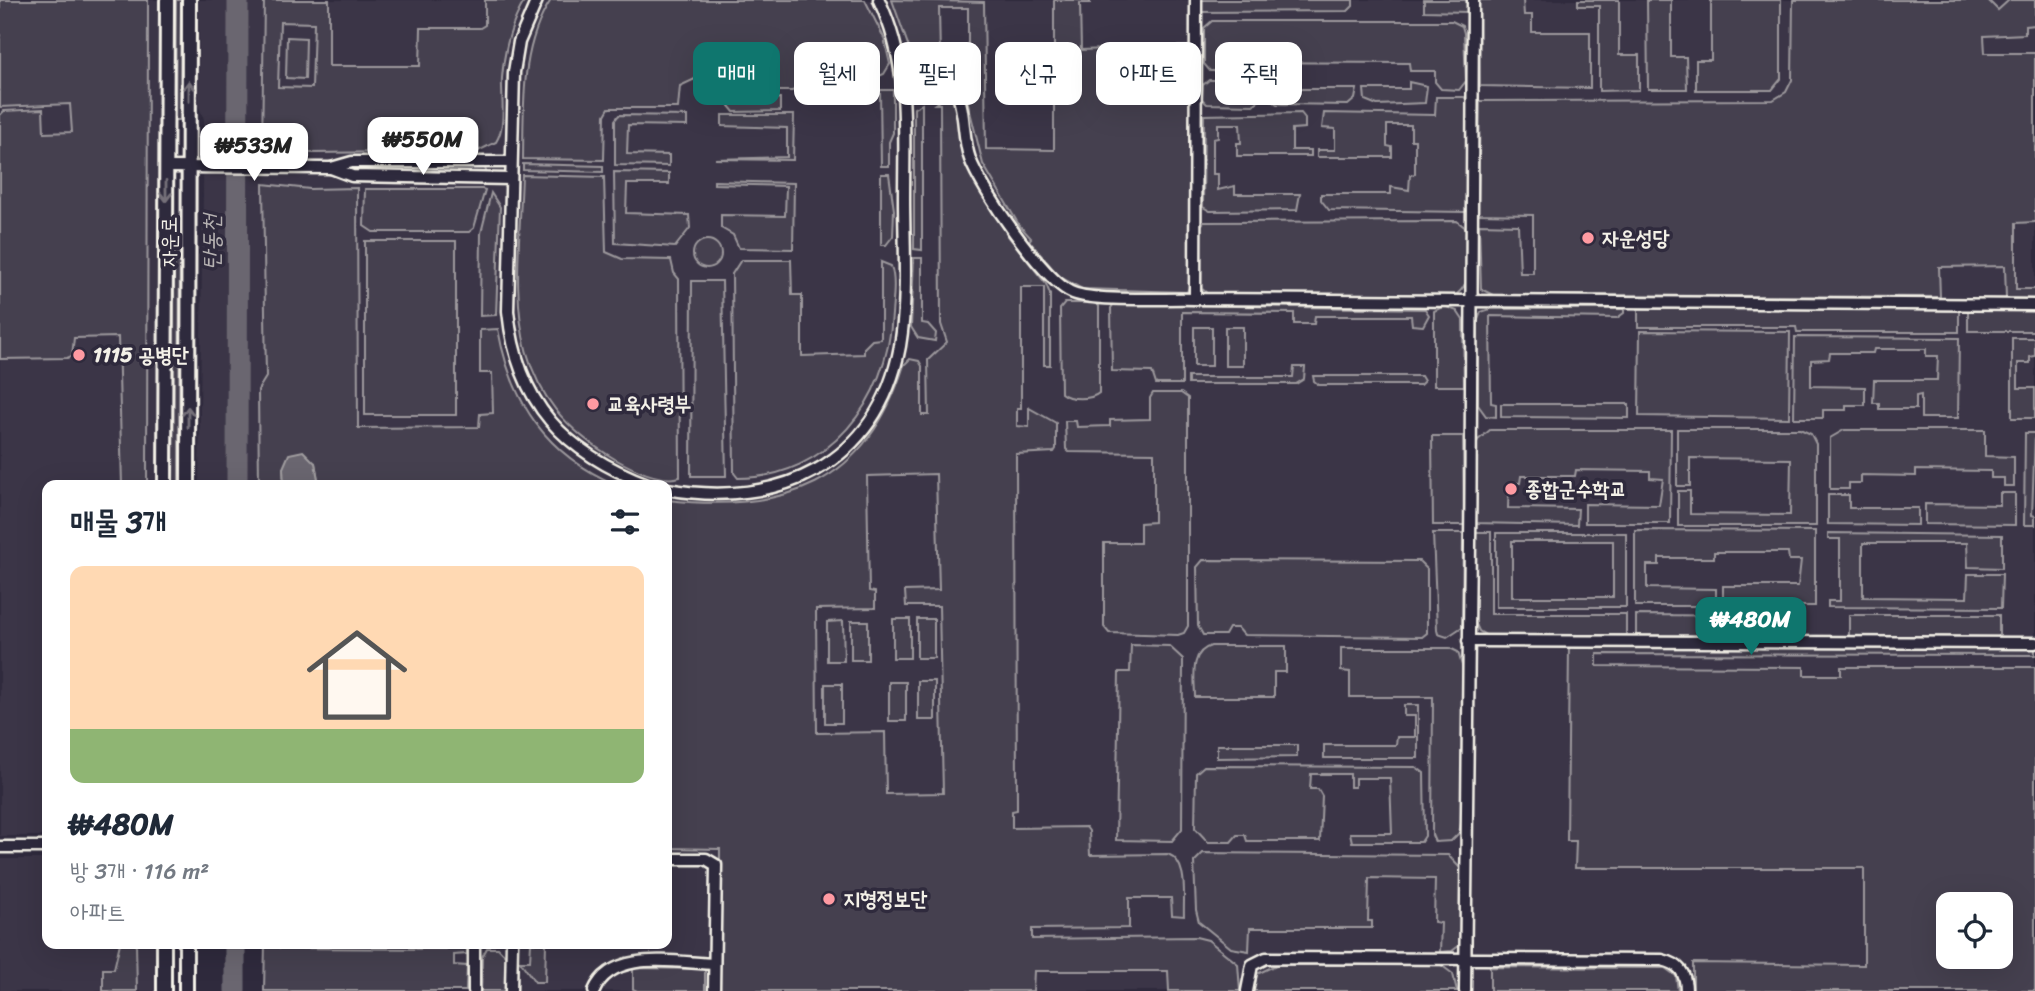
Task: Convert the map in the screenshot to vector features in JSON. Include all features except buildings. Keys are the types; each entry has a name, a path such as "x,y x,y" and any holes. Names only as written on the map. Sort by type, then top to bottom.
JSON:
{"street":[{"name":"자운로","path":"165,480 167,0"},
{"name":"자운로","path":"188,480 189,0"},
{"path":"537,0 519,42 514,72 508,310 510,340 519,370 532,397 566,439 589,457 639,480"},
{"path":"879,0 896,42"},
{"path":"1195,299 1196,0"},
{"path":"1465,991 1468,641 1472,528 1473,0"},
{"path":"672,489 740,492 783,486 804,479 838,455 866,426 878,406 895,366 903,322 904,105"},
{"path":"959,105 967,148 975,169 1020,241 1064,289 1087,296 2035,305"},
{"path":"166,167 331,168 352,162 511,162"},
{"path":"331,168 352,176 511,179"},
{"path":"1468,641 2035,643"},
{"path":"0,847 42,847"},
{"path":"672,859 706,859 716,865 714,991"},
{"path":"164,949 164,991"},
{"path":"186,949 186,991"},
{"path":"474,949 474,991"},
{"path":"511,991 512,949"},
{"path":"1247,991 1252,965 1266,958 1662,960 1672,962 1683,972 1686,991"},
{"path":"594,991 608,971 624,963 714,964"}],"shaded area":[{"name":"1115 공병단","path":"0,0 159,0 157,480 42,480 42,836 0,836"},
{"path":"0,0 148,0 147,480 122,480 118,337 74,338 72,356 67,358 0,359 0,115 4,111 43,109 44,133 72,132 70,104 0,107"},
{"path":"176,0 181,0 180,120 175,120"},
{"name":"종합군수학교","path":"199,0 2035,0 2035,991 264,991 265,949 672,949 672,480 199,480 204,119 198,105"},
{"path":"264,0 329,0 329,66 420,66 421,28 480,28 485,25 485,0 525,0 506,48 502,78 502,119 496,142 478,151 311,153 302,150 262,150","holes":["280,22 314,23 312,88 278,87"]},
{"path":"551,0 865,0 884,38 890,64 880,76 880,42 794,42 794,90 780,91 780,42 693,42 693,80 680,86 678,108 609,108 605,115 604,160 523,159 526,77 534,37"},
{"path":"892,0 984,2 986,149 1054,150 1054,105 1082,105 1082,50 1096,49 1096,105 1189,105 1190,285 1187,292 1082,289 1060,277 1029,241 1031,238 1019,225 983,164 968,105 981,105 981,42 968,42 968,8 939,8 940,42 907,42"},
{"path":"1054,0 1090,0 1090,3 1080,3 1081,42 1054,42"},
{"path":"1200,0 1353,0 1353,6 1348,11 1200,12"},
{"path":"1424,0 1468,0 1468,12 1424,11"},
{"path":"1479,0 1523,0 1524,15 1532,15 1532,32 1590,32 1590,88 1480,86"},
{"path":"1578,0 1619,0 1619,55 1639,55 1639,90 1599,91 1599,6 1578,6"},
{"path":"1647,0 1671,0 1671,57 1686,57 1687,89 1648,89"},
{"path":"1711,0 1781,0 1781,79 1772,90 1696,90 1696,60 1711,60"},
{"path":"1793,0 1988,0 1998,10 2009,0 2035,0 2035,25 2025,26 2025,34 1984,36 1985,53 2035,53 2035,222 2016,223 2016,289 2035,289 2035,299 2006,298 2005,266 1939,267 1940,297 1493,295 1481,289 1479,224 1518,225 1520,273 1533,273 1533,215 1478,214 1480,101 1773,100 1786,92 1792,80"},
{"path":"1212,21 1452,21 1462,26 1464,33 1466,81 1459,90 1441,89 1435,82 1435,71 1410,71 1409,63 1302,62 1302,42 1215,42 1215,71 1210,71 1204,64 1204,28"},
{"path":"287,37 306,38 305,79 286,78"},
{"path":"1209,80 1215,80 1215,104 1207,104 1202,99 1203,85"},
{"path":"1409,82 1427,86 1425,103 1377,105 1365,100 1364,89 1409,89"},
{"path":"1302,89 1357,89 1355,99 1348,105 1302,104"},
{"path":"880,90 893,90 893,133 889,142 889,166 881,166"},
{"path":"1436,97 1464,97 1469,102 1466,212 1329,210 1321,200 1321,194 1391,194 1391,187 1409,190 1410,175 1415,174 1415,140 1411,140 1411,125 1387,125 1387,146 1392,147 1392,157 1317,157 1317,150 1335,150 1335,129 1322,128 1324,113 1435,115"},
{"path":"780,105 780,111 734,112 729,106"},
{"path":"922,105 922,250 914,249 914,108"},
{"path":"940,105 955,105 967,166 1008,236 1046,284 1050,294 1050,365 1044,365 1044,287 1021,287 1021,408 1017,408 1017,426 1029,427 1029,408 1056,423 1056,449 1054,452 1016,454 1017,810 1012,811 1012,828 1086,827 1089,831 1090,855 1168,854 1179,864 1184,881 1184,916 1172,915 1171,898 1129,898 1129,928 1032,929 1032,939 1196,937 1208,940 1238,964 1240,991 1169,991 1168,971 1034,971 1033,991 719,991 720,849 672,848 672,500 709,503 748,501 784,495 816,483 844,464 868,439 888,406 904,365 910,359 919,361 922,366 922,415 929,415 928,360 947,342 941,324","holes":["936,474 939,590 905,591 906,606 939,606 943,793 886,794 885,732 817,733 816,609 875,608 875,592 869,591 867,476"]},
{"path":"1301,113 1305,118 1305,128 1292,129 1292,150 1311,150 1311,156 1237,156 1237,143 1241,143 1240,124 1218,124 1218,138 1213,139 1213,174 1218,174 1218,190 1235,186 1235,194 1300,194 1297,210 1210,211 1203,207 1204,115"},
{"path":"619,115 687,116 687,126 628,125 627,154 669,155 669,166 615,165 615,120"},
{"path":"722,115 794,115 793,160 715,159 787,157 787,128 722,126"},
{"path":"523,164 603,166 603,172 523,170"},
{"path":"370,166 484,166 486,171 483,174 369,173 367,169"},
{"path":"614,172 669,173 669,184 627,184 626,213 689,215 690,228 675,247 615,243"},
{"path":"881,174 889,174 894,210 893,236 886,245 881,245"},
{"path":"522,175 604,177 606,252 622,259 671,260 674,273 679,279 680,477 664,478 638,470 615,459 577,432 550,402 533,370 523,335 519,298"},
{"path":"714,181 794,183 793,249 739,248 733,235 721,228 721,215 785,216 786,186 714,184"},
{"path":"263,184 310,189 357,188 358,428 479,427 480,414 493,413 492,373 480,373 480,330 498,329 512,380 536,423 570,458 607,480 318,480 315,463 283,468 284,480 259,480 258,390 266,377"},
{"path":"365,189 485,190 474,228 469,232 373,232 364,226"},
{"path":"491,193 500,207 496,315 480,316 481,233"},
{"path":"1457,221 1467,229 1468,268 1464,286 1451,297 1209,295 1200,287 1200,227 1204,222"},
{"path":"174,222 180,222 179,480 173,480"},
{"path":"707,240 717,244 721,254 717,264 707,268 697,264 693,254 697,244"},
{"path":"365,241 456,241 456,415 365,415"},
{"path":"914,258 922,258 922,323 928,324 936,333 935,341 918,338 911,327"},
{"path":"741,260 791,260 792,295 802,295 802,356 864,354 864,348 872,340 881,339 881,262 891,266 894,290 888,346 879,376 865,404 847,429 825,449 799,465 770,475 738,478 734,473 732,274"},
{"path":"692,281 722,281 726,476 691,476"},
{"path":"1065,303 1094,303 1099,306 1099,393 1091,397 1074,398 1061,393 1060,309"},
{"path":"1114,304 1425,309 1429,315 1423,326 1412,325 1411,316 1315,316 1314,324 1294,324 1294,313 1182,312 1182,384 1156,384 1152,372 1112,371 1111,308"},
{"path":"1444,306 1457,311 1463,320 1464,386 1434,386 1434,311"},
{"path":"1490,309 1624,309 1624,313 1617,318 1490,316 1491,403 1496,404 1496,417 1486,416 1478,405 1478,320 1481,312"},
{"path":"1638,309 1959,309 1959,332 1797,332 1796,327 1638,327"},
{"path":"1968,310 2035,310 2035,331 1968,331"},
{"path":"1194,327 1212,327 1212,366 1194,366"},
{"path":"1225,327 1243,327 1243,366 1225,366"},
{"path":"1640,331 1790,332 1789,418 1639,416"},
{"path":"1795,337 1959,338 1958,418 1921,418 1921,395 1916,396 1916,409 1879,409 1879,403 1873,403 1874,380 1937,380 1938,356 1926,356 1926,349 1874,349 1873,353 1830,353 1829,359 1811,360 1811,386 1865,387 1865,405 1846,405 1846,410 1823,410 1823,418 1794,418"},
{"path":"2012,338 2035,338 2035,356 2030,357 2030,363 2018,363 2018,388 2035,388 2035,418 2012,418"},
{"path":"1294,367 1305,367 1304,379 1296,384 1188,384 1188,377 1293,377"},
{"path":"1313,376 1421,376 1424,381 1420,385 1319,385"},
{"path":"1153,393 1181,393 1188,398 1188,626 1184,633 1178,635 1109,633 1104,627 1104,543 1140,543 1140,523 1154,522 1154,453 1069,452 1066,449 1065,421 1076,421 1077,427 1110,426 1110,420 1150,419 1150,398"},
{"path":"1501,404 1629,404 1629,418 1501,417"},
{"path":"1677,429 1800,429 1811,434 1816,444 1816,526 1678,526 1678,491 1690,491 1690,514 1790,515 1791,459 1690,458 1690,486 1677,486"},
{"path":"1490,430 1671,430 1670,523 1585,523 1585,504 1659,505 1663,479 1650,478 1650,471 1576,470 1575,476 1521,476 1520,483 1509,483 1508,508 1578,509 1577,525 1475,523 1476,446 1478,440"},
{"path":"1844,430 1985,430 1985,456 2014,457 2014,486 2004,486 2004,478 1991,478 1991,471 1916,470 1916,476 1861,475 1861,483 1849,483 1849,489 1830,489 1830,438"},
{"path":"2025,433 2035,433 2032,515 2035,516 2035,525 2024,525"},
{"path":"1432,436 1463,436 1464,525 1433,525"},
{"path":"303,451 315,463 318,480 284,480 283,468 289,454"},
{"path":"2000,493 2015,493 2015,525 1925,524 1925,504 2000,505"},
{"path":"1828,495 1849,495 1849,508 1918,508 1918,525 1828,524"},
{"path":"1635,530 1815,531 1815,606 1723,606 1723,586 1798,586 1801,560 1789,560 1788,552 1714,552 1714,558 1659,558 1659,565 1647,565 1647,588 1716,589 1716,606 1635,606"},
{"path":"1474,532 1491,532 1491,614 1626,614 1626,635 1486,635 1479,631 1474,620"},
{"path":"1433,533 1463,533 1462,627 1447,637 1438,634 1437,630"},
{"path":"1496,533 1626,533 1626,607 1496,607","holes":["1512,541 1613,541 1613,597 1512,597"]},
{"path":"1828,533 2002,535 2002,568 1968,567 1967,543 1863,543 1863,597 1967,598 1968,574 2002,574 2001,608 1828,607 1828,601 1840,601 1840,539 1828,539"},
{"path":"1203,560 1419,561 1427,569 1427,633 1422,637 1244,635 1238,628 1229,628 1225,635 1203,635 1198,626 1197,567"},
{"path":"1636,615 1792,616 1792,636 1636,635"},
{"path":"1849,615 1999,615 1999,637 1849,636"},
{"path":"893,619 910,619 910,658 893,658"},
{"path":"917,619 934,619 934,658 917,658"},
{"path":"843,621 844,661 827,661 827,622"},
{"path":"851,621 868,621 868,660 851,660"},
{"path":"1131,645 1169,646 1183,659 1182,829 1172,841 1116,840 1119,672 1130,672"},
{"path":"1211,646 1286,646 1286,672 1274,672 1274,697 1195,697 1196,660 1204,649"},
{"path":"1569,646 2035,649 2035,655 1597,654 1597,666 1804,667 1804,675 1841,675 1841,667 2035,667 2035,991 1693,991 1693,963 1864,965 1864,868 1575,868 1576,841 1567,841"},
{"path":"1341,648 1450,648 1458,652 1463,669 1461,823 1459,833 1451,841 1435,842 1432,835 1433,697 1350,697 1350,672 1341,671"},
{"path":"918,681 935,681 935,720 918,720"},
{"path":"889,682 906,682 906,721 889,721"},
{"path":"825,684 842,684 842,723 825,723"},
{"path":"1404,705 1418,705 1418,758 1324,758 1324,745 1396,745 1397,737 1415,737 1415,716 1404,716"},
{"path":"1217,745 1297,745 1297,757 1217,758"},
{"path":"1204,766 1416,767 1424,773 1425,836 1421,842 1352,842 1350,833 1392,833 1390,778 1355,778 1355,787 1350,787 1350,774 1311,774 1310,789 1318,789 1322,796 1320,841 1247,841 1245,835 1237,835 1231,842 1208,842 1195,828 1196,773"},
{"path":"1203,853 1448,855 1460,868 1460,945 1452,951 1440,952 1441,923 1434,922 1435,879 1369,878 1368,921 1372,921 1372,928 1250,928 1249,951 1231,948 1199,922 1194,862"},
{"path":"0,859 42,859 42,949 155,949 155,991 0,991"},
{"path":"119,949 136,949 137,991 103,991 103,969 114,969"},
{"path":"265,949 467,949 467,954 454,955 454,965 467,966 466,991 264,991"},
{"path":"486,949 499,949 506,956 506,991 481,991 482,957"},
{"path":"531,949 546,949 545,982 535,982 520,961 530,961"},
{"path":"1276,965 1441,965 1453,974 1457,991 1254,991 1257,974"},
{"path":"1490,967 1665,968 1676,976 1678,991 1490,991"},
{"path":"633,968 705,969 705,991 637,991 633,989"}],"waterway":[{"name":"탄동천","path":"237,480 238,0"},
{"name":"탄동천","path":"235,949 235,991"}],"place":[{"name":"자운성당","path":"1588,238"},
{"name":"1115 공병단","path":"79,355"},
{"name":"교육사령부","path":"593,404"},
{"name":"종합군수학교","path":"1511,489"},
{"name":"지형정보단","path":"829,899"}]}
